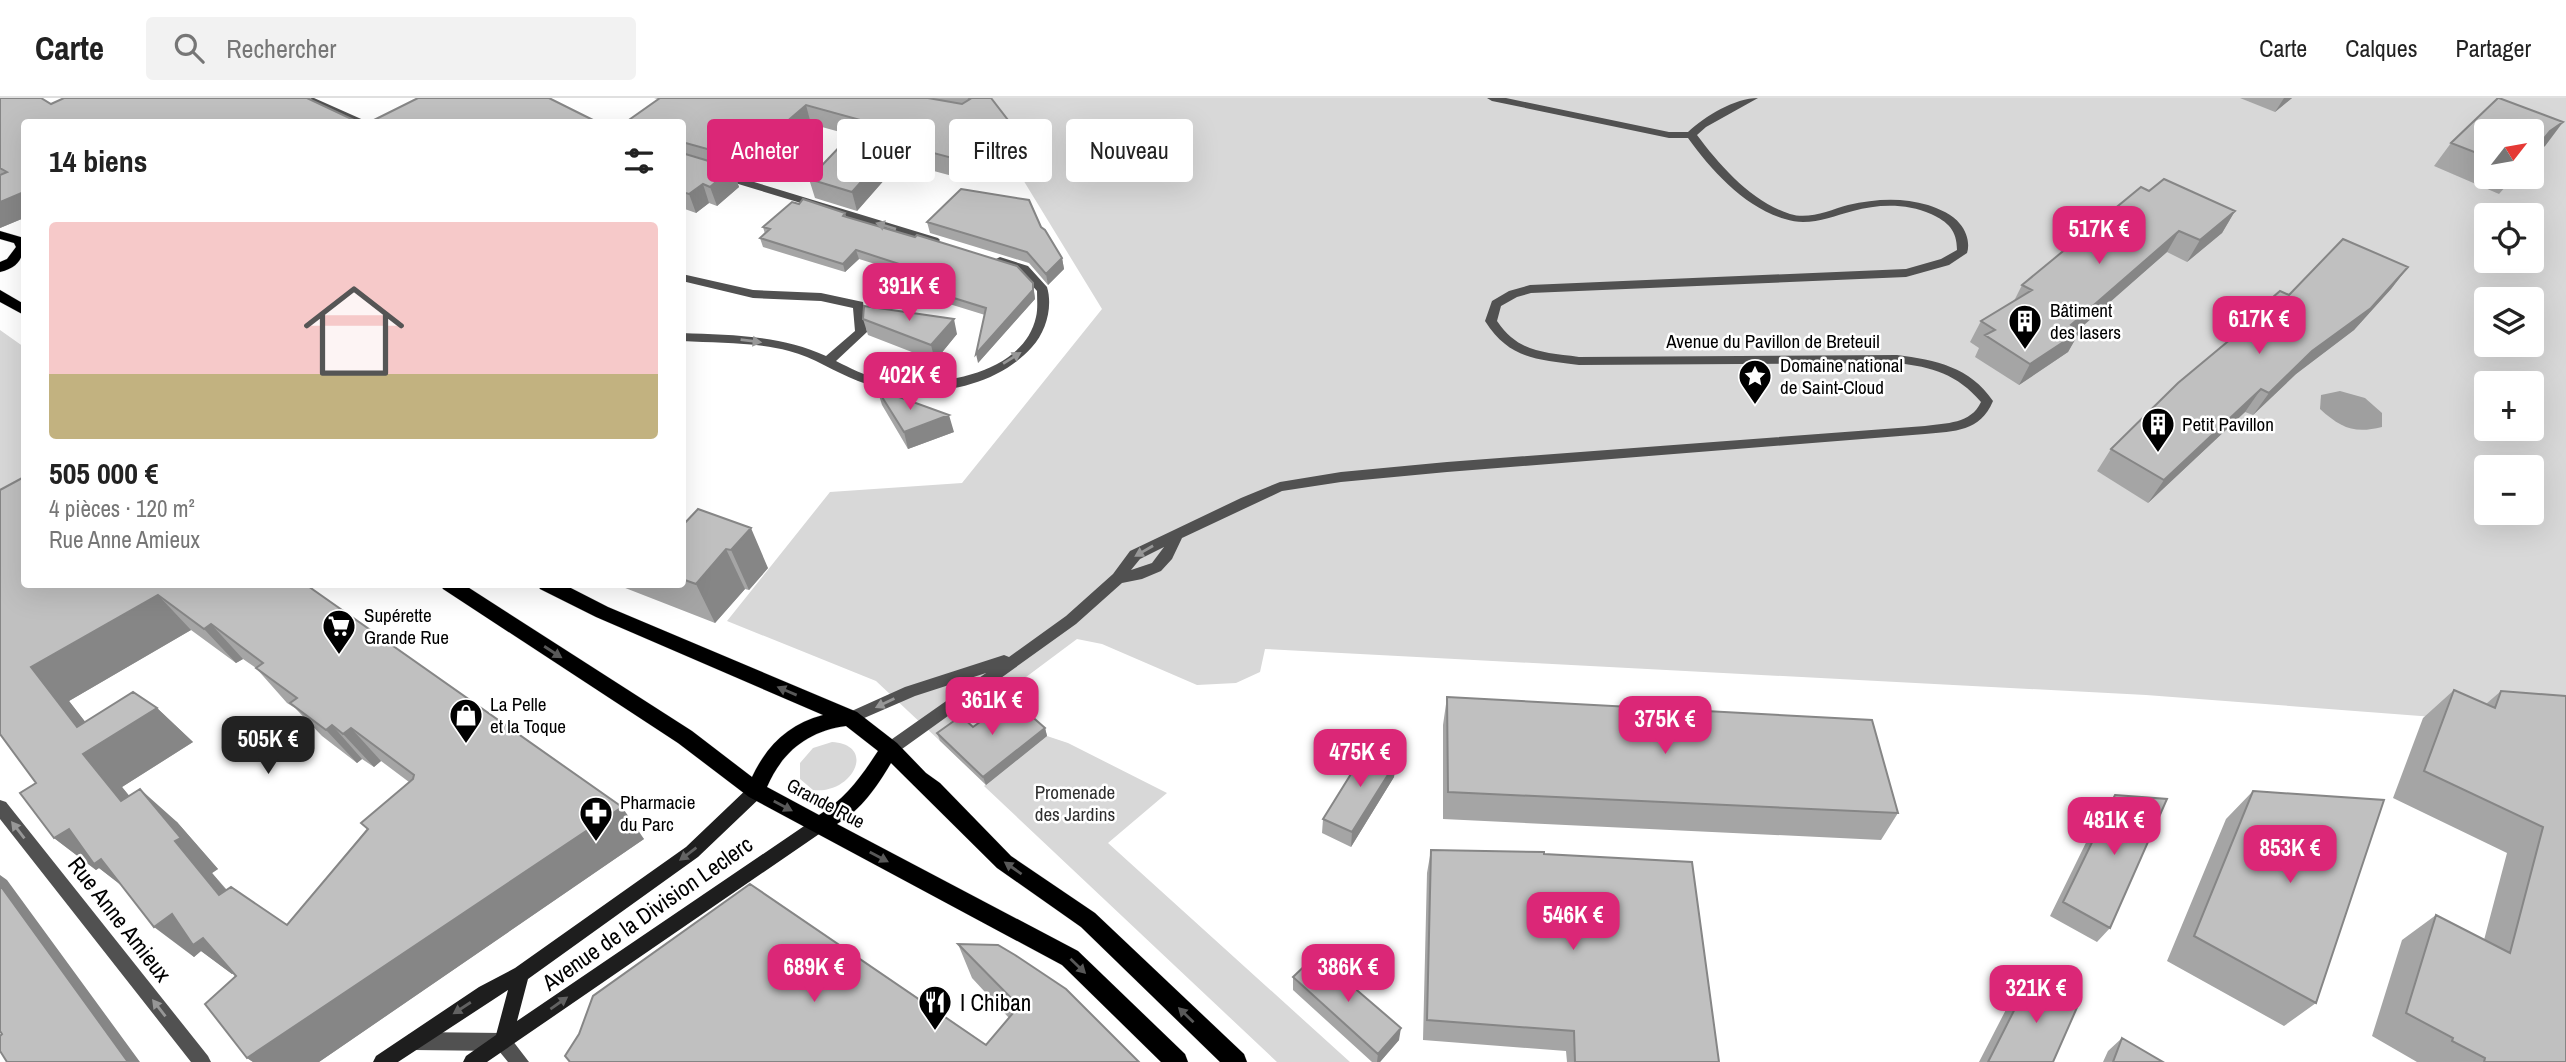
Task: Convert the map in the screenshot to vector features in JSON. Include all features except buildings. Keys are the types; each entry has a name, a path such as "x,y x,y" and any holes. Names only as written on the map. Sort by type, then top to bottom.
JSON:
{"main road":[{"path":"0,235 21,243"},
{"path":"0,268 12,262 21,247"},
{"path":"0,295 21,308"},
{"name":"Grande Rue","path":"455,588 677,731 756,791 1070,958 1177,1062"},
{"path":"554,588 602,612 850,718 890,749 1004,862 1088,920 1236,1062"},
{"path":"756,791 764,769 787,739 833,719 850,718"},
{"path":"819,825 845,809 863,791 890,749"},
{"name":"Avenue de la Division Leclerc","path":"382,1062 520,974 692,852 756,791"},
{"name":"Avenue de la Division Leclerc","path":"471,1062 819,825"},
{"name":"Avenue de la Division Leclerc","path":"503,1042 520,974"}],"street":[{"path":"305,98 356,119"},
{"path":"1492,98 1670,135 1691,135 1702,125 1753,98"},
{"name":"Avenue du Pavillon de Breteuil","path":"1177,533 1280,487 1319,480 1447,467 1925,430 1973,423 1984,412 1987,401 1973,383 1937,364 1898,359 1579,361 1533,354 1511,347 1499,335 1491,321 1496,304 1530,289 1906,273 1945,262 1963,251 1960,228 1950,218 1921,205 1868,204 1820,217 1791,218 1764,207 1707,158 1691,135"},
{"path":"686,164 944,244"},
{"path":"686,337 749,340 796,348 882,384 926,388 979,379 1023,352 1042,321 1043,289 1024,269 993,259"},
{"path":"686,277 753,294 821,297 859,305 861,332 827,362"},
{"path":"1118,578 1146,573 1165,562 1177,533"},
{"path":"890,749 1071,620 1118,578 1135,555 1177,533"},
{"path":"850,718 910,691 1018,656"},
{"name":"Rue Anne Amieux","path":"0,807 202,1062"},
{"path":"413,1041 503,1042 520,1062"},
{"path":"488,1062 503,1042"}],"green space":[{"name":"Domaine national de Saint-Cloud","path":"973,98 2566,98 2566,727 2146,695 1265,649 1260,672 1236,683 1197,685 1102,644 1077,639 940,741 876,681 727,621 830,492 962,483 1102,309 1024,182 1052,182 1052,119 986,119"},
{"path":"0,330 21,345 21,520 0,531"},
{"name":"Promenade des Jardins","path":"1047,736 1068,743 1167,793 1108,843 1350,1062 1277,1062 984,786"},
{"path":"832,742 846,745 854,751 854,769 839,785 813,790 800,779 800,763 813,748"}],"shaded area":[{"path":"2340,391 2365,398 2382,413 2382,427 2363,430 2348,428 2320,409 2321,395"}],"place":[{"name":"Bâtiment des lasers","path":"2025,351"},
{"name":"Domaine national de Saint-Cloud","path":"1755,406"},
{"name":"Petit Pavillon","path":"2158,454"},
{"name":"Supérette Grande Rue","path":"339,656"},
{"name":"La Pelle et la Toque","path":"466,745"},
{"name":"Pharmacie du Parc","path":"596,843"},
{"name":"I Chiban","path":"935,1032"}]}
